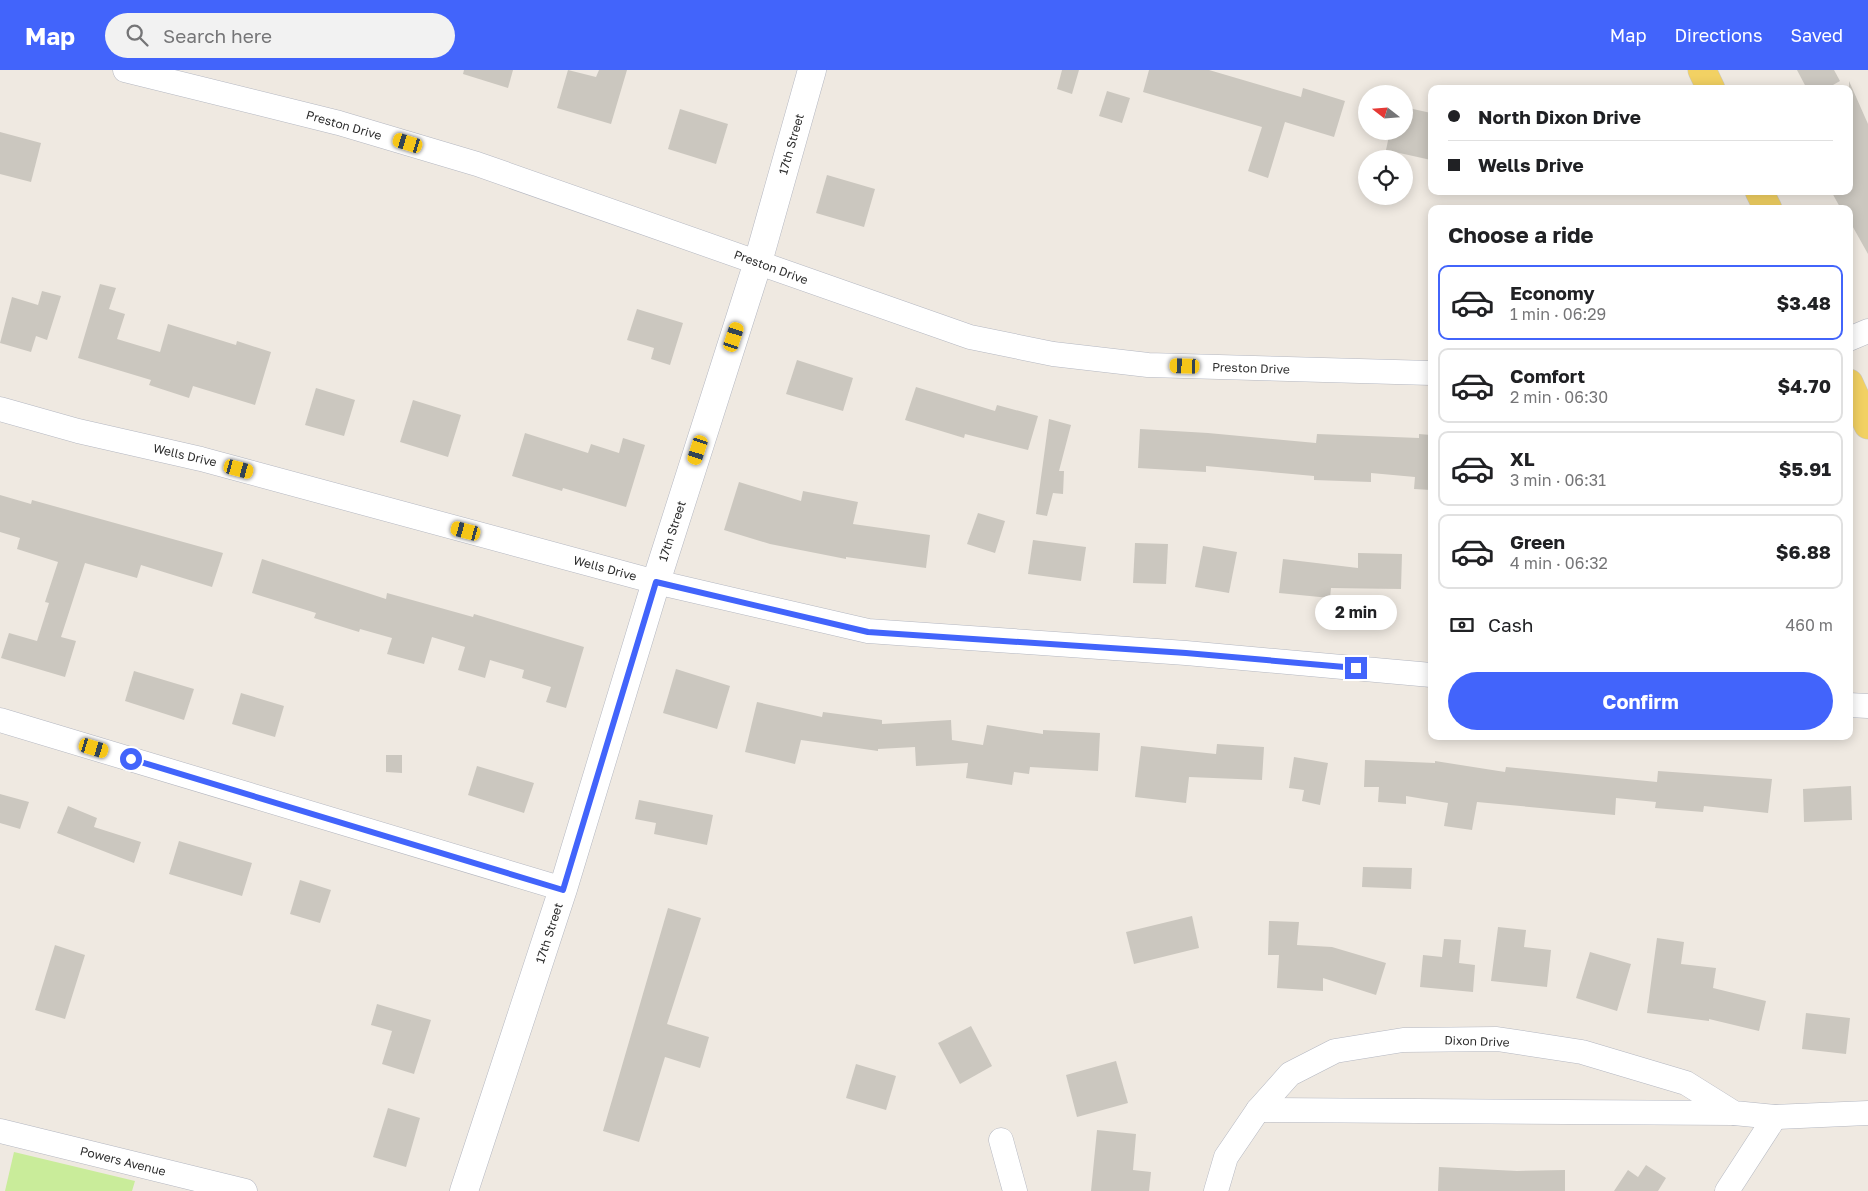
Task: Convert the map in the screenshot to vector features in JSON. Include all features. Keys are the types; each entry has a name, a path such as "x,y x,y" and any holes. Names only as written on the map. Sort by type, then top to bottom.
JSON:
{"main road":[{"path":"1702,70 1709,85"},
{"path":"1853,392 1868,425"}],"street":[{"name":"Preston Drive","path":"125,70 340,123 477,164 970,337 1054,354 1148,365 1428,373"},
{"name":"17th Street","path":"464,1191 563,890 656,582 758,262 812,70"},
{"path":"1853,337 1868,331"},
{"name":"Wells Drive","path":"0,408 78,431 201,459 656,582 868,632 1186,653 1428,675"},
{"path":"1853,705 1868,706"},
{"path":"0,720 563,890"},
{"name":"Dixon Drive","path":"1216,1191 1226,1158 1258,1110 1290,1074 1335,1052 1403,1040 1497,1040 1582,1052 1686,1083 1734,1113"},
{"name":"Dixon Drive","path":"1258,1110 1734,1113 1775,1117 1868,1113"},
{"path":"1727,1191 1775,1117"},
{"name":"Powers Avenue","path":"0,1131 245,1191"},
{"path":"1001,1140 1015,1191"}],"green space":[{"path":"14,1152 135,1181 132,1191 5,1191"}],"building":[{"path":"464,70 513,70 508,88 463,74"},
{"path":"568,70 596,77 599,70 627,70 611,124 557,108"},
{"path":"1062,70 1079,70 1072,94 1057,89"},
{"path":"1149,70 1209,70 1301,97 1303,88 1345,101 1334,137 1285,122 1268,178 1248,171 1262,127 1143,92"},
{"path":"1797,70 1834,70 1840,81 1833,85 1805,85"},
{"path":"1853,90 1868,124 1868,254 1853,227 1853,205 1839,205 1833,195 1853,195"},
{"path":"1107,91 1130,98 1122,123 1099,116"},
{"path":"680,109 728,124 716,164 668,149"},
{"path":"1413,109 1428,112 1428,159 1413,156 1413,150 1386,150 1388,140 1413,140"},
{"path":"0,132 41,143 31,182 0,174"},
{"path":"827,175 875,189 864,227 816,213"},
{"path":"100,284 116,288 109,309 125,314 117,339 160,352 168,324 236,345 237,341 271,352 255,405 193,386 189,398 149,385 151,380 78,358"},
{"path":"42,291 61,296 47,340 36,336 31,352 0,343 12,297 38,305"},
{"path":"637,309 683,323 670,365 651,359 654,348 627,340"},
{"path":"797,360 853,378 843,411 786,394"},
{"path":"916,387 995,411 997,405 1038,416 1028,450 965,434 964,438 905,420"},
{"path":"316,388 355,400 344,436 305,425"},
{"path":"413,400 461,415 448,457 400,442"},
{"path":"1049,419 1071,425 1059,471 1064,471 1063,494 1053,493 1047,516 1036,514"},
{"path":"1140,429 1316,443 1317,434 1419,438 1419,434 1428,435 1428,490 1414,489 1415,477 1371,473 1371,482 1314,480 1314,476 1206,466 1206,472 1138,468"},
{"path":"525,433 588,453 591,444 619,453 623,438 645,445 626,507 563,488 562,491 512,476"},
{"path":"739,482 801,501 803,491 858,502 853,524 930,535 926,568 846,557 846,559 770,544 724,530"},
{"path":"0,495 31,504 32,500 223,553 212,587 141,565 137,578 85,563 61,637 76,641 65,677 1,658 9,633 37,641 49,603 45,602 58,562 17,549 20,538 0,532"},
{"path":"978,513 1005,521 995,553 967,544"},
{"path":"1033,540 1086,547 1081,581 1028,574"},
{"path":"1135,543 1168,544 1166,584 1133,583"},
{"path":"1203,546 1237,552 1229,593 1195,587"},
{"path":"1358,553 1402,554 1401,589 1331,588 1330,598 1279,593 1283,559 1358,568"},
{"path":"262,559 386,599 387,593 473,617 474,614 584,647 566,708 546,702 551,687 522,678 524,670 490,660 485,678 458,670 465,647 432,637 424,664 387,654 392,638 360,629 359,632 314,618 316,613 252,593"},
{"path":"676,669 730,686 717,729 663,713"},
{"path":"134,671 194,689 184,720 125,701"},
{"path":"241,693 284,706 275,737 232,724"},
{"path":"757,702 822,717 823,712 882,720 882,724 951,720 952,740 983,745 987,725 1043,734 1043,730 1100,733 1098,771 1030,767 1029,774 1014,772 1012,785 966,778 968,763 916,766 915,747 878,749 878,751 801,740 795,764 745,752"},
{"path":"1217,744 1264,747 1262,780 1189,777 1186,803 1135,797 1141,746 1216,754"},
{"path":"386,755 402,755 402,773 386,772"},
{"path":"1294,757 1328,763 1320,805 1302,801 1304,790 1289,788"},
{"path":"1365,760 1435,763 1435,761 1505,772 1506,767 1657,782 1658,771 1772,779 1768,813 1704,806 1703,812 1655,808 1656,802 1616,798 1615,815 1477,802 1472,830 1444,826 1448,803 1406,796 1406,804 1378,802 1379,787 1364,787"},
{"path":"477,766 534,783 524,813 468,795"},
{"path":"1851,786 1852,820 1804,822 1803,789"},
{"path":"0,794 29,802 20,829 0,823"},
{"path":"639,800 713,815 707,845 654,834 656,823 635,819"},
{"path":"68,806 97,818 94,827 141,842 134,863 57,833"},
{"path":"179,841 252,863 242,896 169,874"},
{"path":"1363,867 1412,868 1411,889 1362,887"},
{"path":"300,880 331,890 320,923 290,914"},
{"path":"668,908 701,918 667,1024 709,1037 700,1068 665,1057 639,1142 603,1131"},
{"path":"1192,916 1199,948 1134,964 1126,932"},
{"path":"1269,921 1299,922 1297,945 1332,947 1386,963 1376,995 1323,978 1323,991 1277,988 1279,955 1268,955"},
{"path":"1498,927 1526,930 1524,947 1551,950 1547,987 1491,981"},
{"path":"1657,938 1684,942 1681,964 1716,968 1713,988 1766,1001 1759,1031 1709,1019 1709,1021 1647,1013"},
{"path":"1444,939 1461,940 1459,963 1475,965 1473,992 1420,987 1423,955 1442,957"},
{"path":"55,945 85,955 65,1019 35,1010"},
{"path":"1590,952 1631,964 1617,1011 1576,998"},
{"path":"377,1004 431,1020 414,1074 382,1064 392,1031 371,1025"},
{"path":"1806,1013 1850,1018 1846,1054 1802,1049"},
{"path":"971,1026 992,1066 960,1084 938,1043"},
{"path":"1116,1061 1128,1103 1077,1117 1066,1075"},
{"path":"856,1064 896,1076 886,1110 846,1098"},
{"path":"388,1108 420,1118 406,1167 373,1157"},
{"path":"1097,1130 1136,1134 1133,1170 1151,1172 1149,1191 1091,1191"},
{"path":"1646,1165 1666,1178 1658,1191 1614,1191 1628,1170 1638,1177"},
{"path":"1439,1167 1517,1171 1565,1170 1565,1191 1438,1191"}],"route":[{"path":"131,759 563,890 656,582 868,632 1186,653 1356,668"}]}
